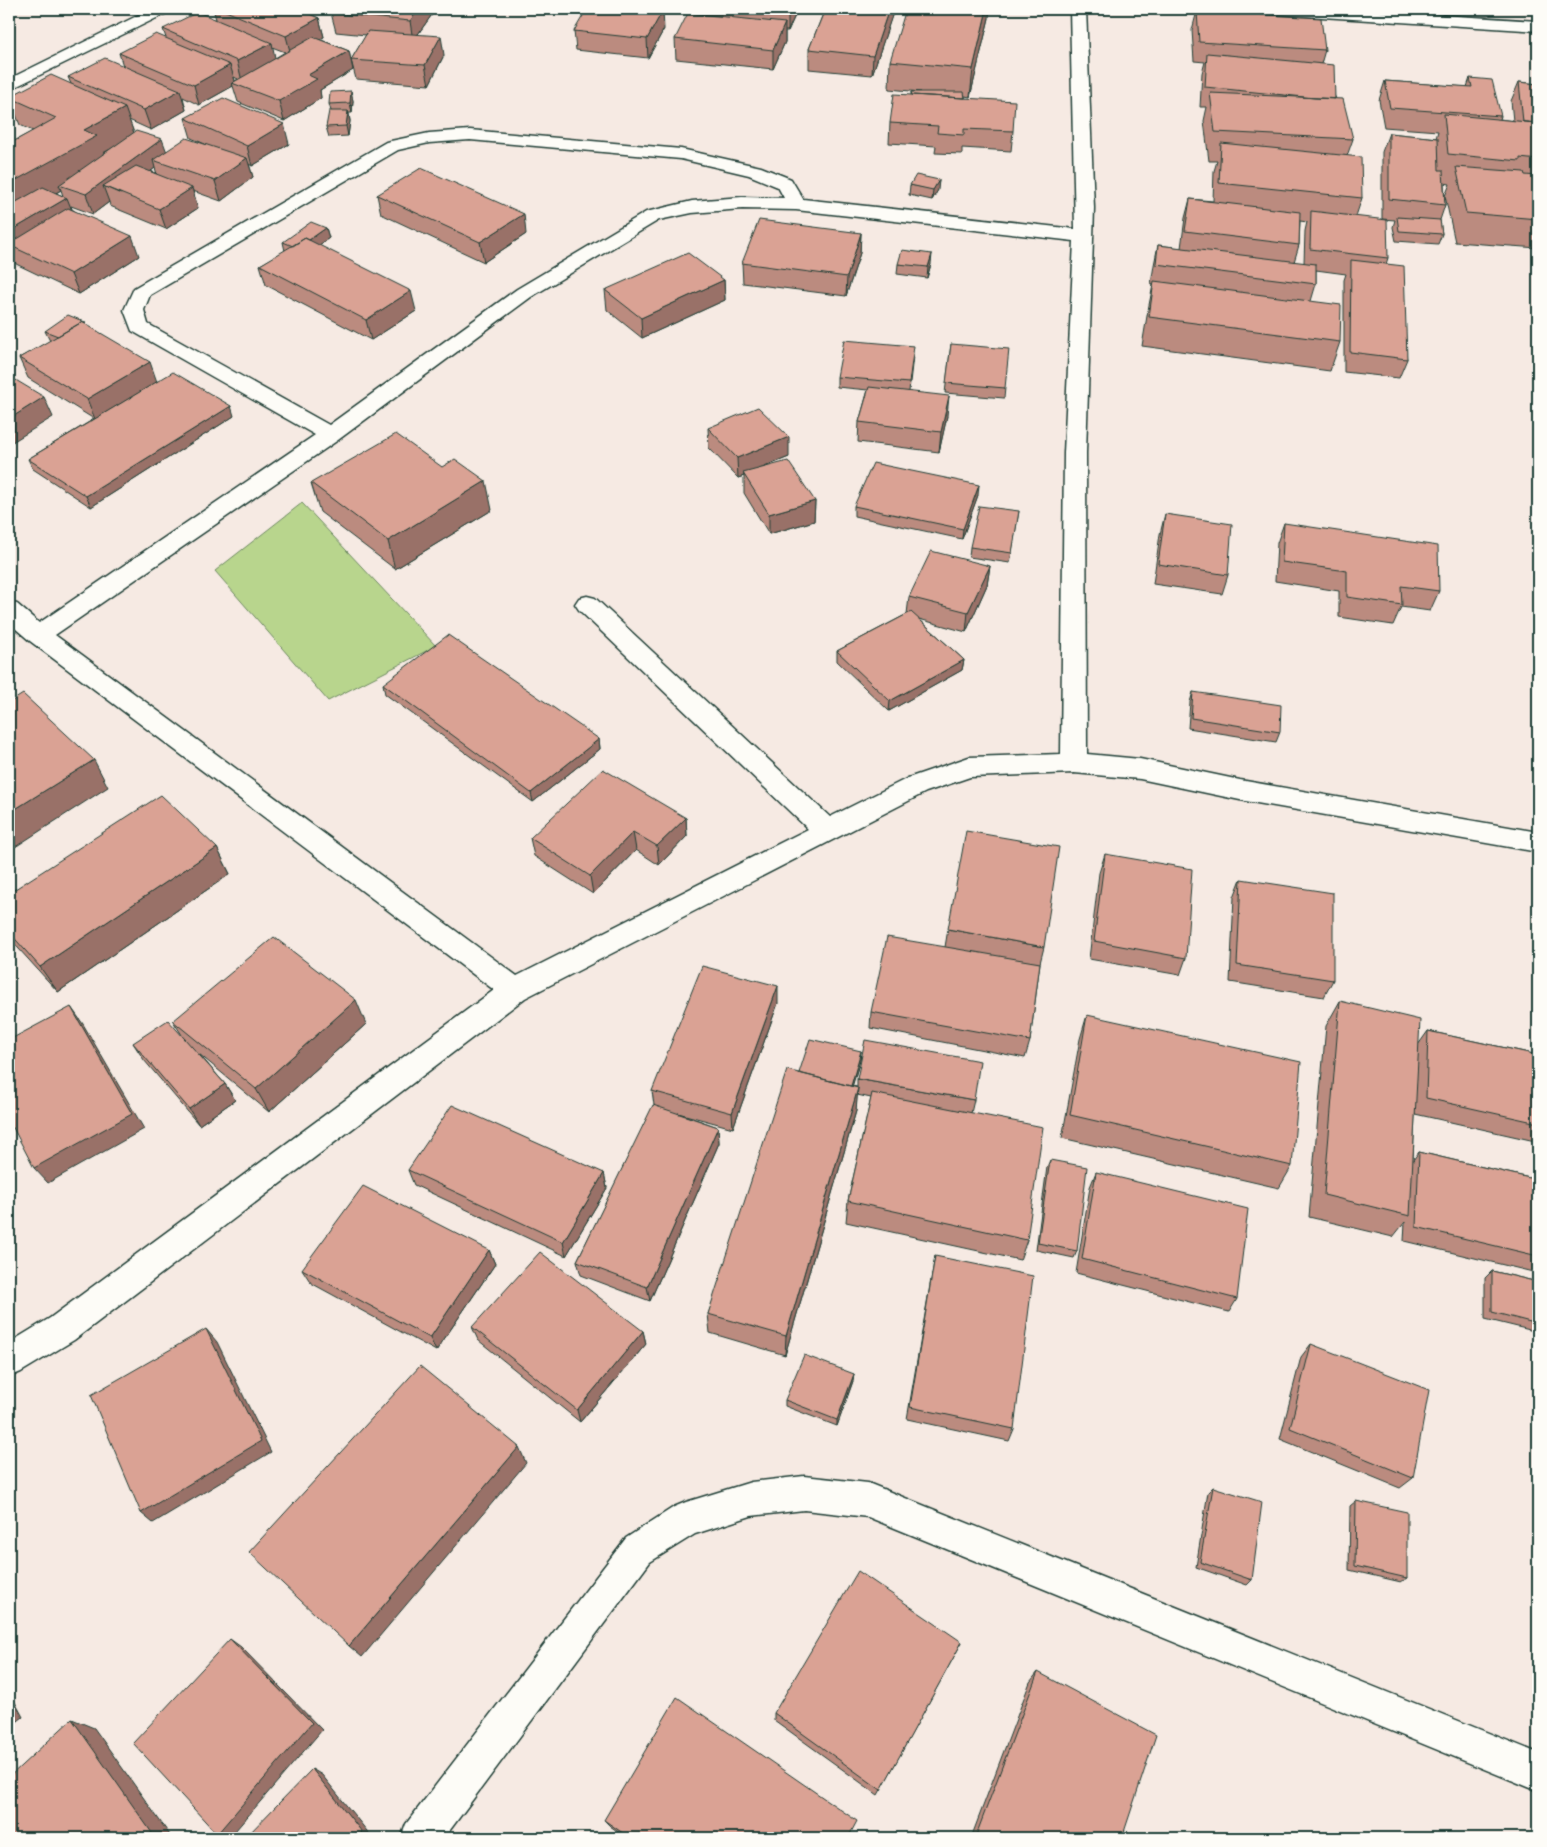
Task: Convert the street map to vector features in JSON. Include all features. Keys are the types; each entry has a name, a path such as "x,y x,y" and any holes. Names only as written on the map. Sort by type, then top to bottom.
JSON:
{"street":[{"path":"9,85 163,9"},
{"path":"1074,763 1075,453 1085,208 1078,9"},
{"path":"1275,9 1538,26"},
{"path":"330,435 139,327 134,310 141,292 392,146 429,138 470,135 681,154 754,171 785,183 796,204"},
{"path":"38,635 330,435 524,293 653,216 692,206 742,203 796,204 1084,236"},
{"path":"587,604 828,831"},
{"path":"9,610 38,635 515,990"},
{"path":"9,1361 62,1329 515,990 918,785 970,767 1074,763 1140,770 1240,790 1538,842"},
{"path":"420,1838 638,1550 686,1519 751,1499 804,1493 868,1500 1538,1772"}],"green space":[{"path":"302,503 436,646 328,701 215,571"}],"building":[{"path":"221,9 297,9 319,18 286,36"},
{"path":"335,9 419,9 410,21 331,13"},
{"path":"587,9 663,10 647,39 574,31"},
{"path":"756,9 790,9 788,12"},
{"path":"825,9 889,9 873,56 809,49"},
{"path":"906,9 987,9 973,69 890,61"},
{"path":"1197,11 1321,18 1325,50 1199,42"},
{"path":"198,12 272,43 237,61 163,29"},
{"path":"688,13 785,23 773,50 675,39"},
{"path":"368,31 441,36 425,65 351,60"},
{"path":"156,34 230,65 194,85 119,53"},
{"path":"313,37 349,51 308,75 317,79 279,101 232,83"},
{"path":"1207,53 1334,65 1335,99 1205,87"},
{"path":"105,58 180,90 144,110 68,77"},
{"path":"51,75 125,108 84,130 97,136 9,184 9,144 56,118 9,97"},
{"path":"1470,78 1492,80 1501,116 1390,108 1385,81 1472,87"},
{"path":"1519,82 1538,84 1538,123 1523,122"},
{"path":"351,91 350,103 329,104 330,92"},
{"path":"911,92 964,92 965,98 912,95"},
{"path":"1210,93 1343,99 1353,139 1215,132"},
{"path":"894,94 1015,101 1013,131 964,129 964,135 937,133 938,126 890,123"},
{"path":"223,98 284,124 247,146 185,118"},
{"path":"329,111 348,111 346,126 326,127"},
{"path":"1444,114 1538,123 1538,160 1520,158 1520,161 1448,154"},
{"path":"136,131 162,139 86,194 59,185"},
{"path":"1389,133 1438,138 1439,170 1443,170 1445,205 1389,199"},
{"path":"186,138 247,158 215,181 153,160"},
{"path":"1221,143 1361,157 1362,198 1219,183"},
{"path":"136,166 192,188 159,209 103,186"},
{"path":"1456,167 1524,172 1525,175 1538,176 1538,219 1466,213"},
{"path":"421,168 524,214 480,242 377,195"},
{"path":"916,175 939,180 933,190 910,185"},
{"path":"43,187 67,198 9,232 9,206"},
{"path":"1190,199 1300,212 1299,245 1185,231"},
{"path":"68,208 132,236 71,274 9,245"},
{"path":"1311,211 1387,220 1388,258 1310,249"},
{"path":"1397,217 1440,220 1442,234 1399,231"},
{"path":"759,220 861,233 847,277 742,263"},
{"path":"311,222 326,228 309,240 305,238 293,246 283,242"},
{"path":"305,238 411,291 366,320 260,265"},
{"path":"1158,245 1316,264 1316,284 1156,264"},
{"path":"902,250 932,254 928,267 898,264"},
{"path":"688,253 724,280 641,318 605,290"},
{"path":"1351,260 1404,266 1407,359 1350,352"},
{"path":"1154,281 1341,305 1340,342 1149,317"},
{"path":"68,315 85,322 58,336 45,331"},
{"path":"82,322 150,362 87,399 19,358"},
{"path":"844,340 914,346 909,383 837,377"},
{"path":"951,344 1009,349 1005,388 946,383"},
{"path":"173,372 231,406 86,496 28,459"},
{"path":"9,376 44,397 9,419"},
{"path":"869,387 949,396 941,432 859,422"},
{"path":"758,407 789,437 737,458 708,428"},
{"path":"396,434 442,467 455,459 486,481 388,541 311,483"},
{"path":"788,461 815,501 769,514 743,473"},
{"path":"873,463 979,485 963,529 854,506"},
{"path":"979,506 1019,511 1012,553 970,547"},
{"path":"1165,514 1232,524 1228,575 1158,564"},
{"path":"1284,523 1438,546 1439,591 1401,586 1402,605 1347,597 1347,571 1282,562"},
{"path":"931,551 990,566 968,612 909,597"},
{"path":"911,612 964,660 890,701 837,651"},
{"path":"448,635 599,739 531,793 383,684"},
{"path":"1193,692 1281,705 1280,732 1191,718"},
{"path":"23,694 94,760 9,813 9,703"},
{"path":"603,769 686,818 657,846 633,832 590,876 530,838"},
{"path":"161,795 217,848 40,967 9,932 9,893"},
{"path":"966,831 1059,847 1044,947 948,929"},
{"path":"1105,854 1192,869 1186,958 1094,941"},
{"path":"1241,879 1333,893 1333,980 1237,965"},
{"path":"274,937 356,1000 256,1089 173,1021"},
{"path":"887,937 1040,963 1030,1041 871,1012"},
{"path":"702,966 778,986 732,1113 652,1091"},
{"path":"1340,1001 1420,1020 1410,1216 1324,1195"},
{"path":"71,1007 132,1114 34,1168 9,1120 9,1040"},
{"path":"1087,1015 1301,1062 1292,1166 1070,1115"},
{"path":"168,1020 225,1084 189,1109 133,1043"},
{"path":"1428,1031 1538,1055 1538,1123 1426,1098"},
{"path":"810,1039 861,1051 851,1086 799,1073"},
{"path":"865,1040 980,1061 974,1100 857,1079"},
{"path":"787,1070 858,1088 786,1336 708,1314"},
{"path":"872,1093 1043,1127 1027,1240 848,1201"},
{"path":"452,1105 604,1173 563,1242 408,1170"},
{"path":"653,1105 718,1127 647,1287 577,1261"},
{"path":"1419,1152 1538,1180 1538,1256 1416,1227"},
{"path":"1050,1160 1087,1167 1077,1251 1038,1243"},
{"path":"1096,1172 1248,1209 1237,1299 1082,1259"},
{"path":"363,1186 489,1250 430,1338 302,1269"},
{"path":"540,1252 643,1331 577,1410 472,1327"},
{"path":"935,1256 1033,1276 1014,1429 910,1407"},
{"path":"1492,1271 1538,1282 1538,1324 1492,1312"},
{"path":"206,1329 261,1441 141,1513 91,1395"},
{"path":"1311,1344 1429,1390 1413,1478 1290,1428"},
{"path":"804,1355 854,1374 837,1420 785,1400"},
{"path":"420,1366 519,1447 349,1646 249,1552"},
{"path":"1213,1487 1262,1502 1252,1580 1200,1562"},
{"path":"1356,1501 1407,1512 1407,1578 1355,1566"},
{"path":"858,1571 962,1642 881,1790 774,1713"},
{"path":"230,1639 312,1723 217,1834 133,1743"},
{"path":"1038,1672 1156,1735 1122,1838 975,1838"},
{"path":"677,1697 857,1821 848,1838 630,1838 604,1820"},
{"path":"72,1719 152,1833 146,1838 9,1838 9,1777"},
{"path":"312,1769 362,1832 355,1838 245,1838"}]}
